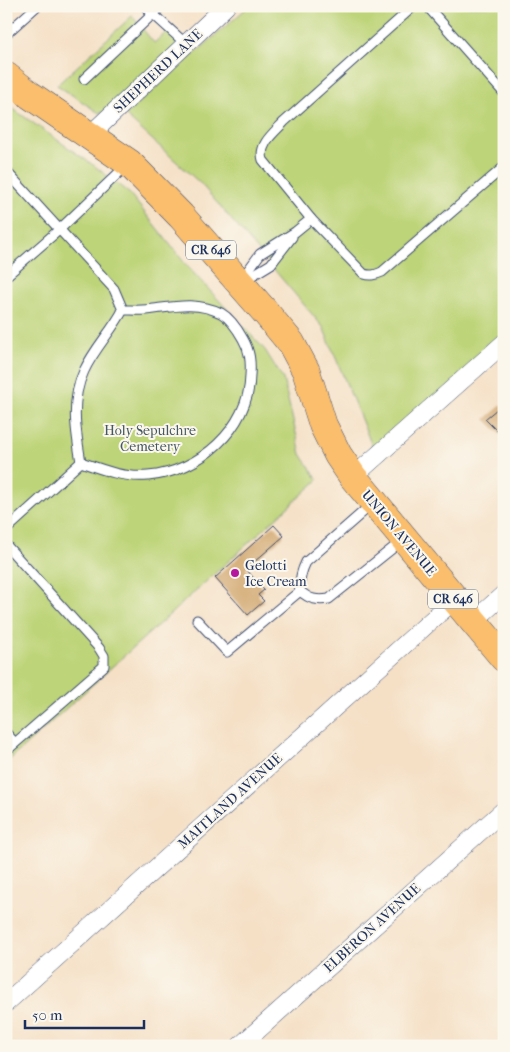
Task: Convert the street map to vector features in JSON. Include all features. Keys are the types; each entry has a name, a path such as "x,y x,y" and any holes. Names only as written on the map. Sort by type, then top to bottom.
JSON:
{"main road":[{"name":"CR 646","path":"6,76 30,95 129,163 181,216 240,282 291,343 306,371 323,425 338,455 352,477"},
{"name":"UNION AVENUE","path":"352,477 504,658"}],"street":[{"name":"SHEPHERD LANE","path":"89,136 226,6"},
{"path":"352,477 504,343"},
{"path":"473,622 504,594"},
{"name":"MAITLAND AVENUE","path":"6,1003 454,600"},
{"name":"ELBERON AVENUE","path":"240,1046 504,810"}],"lane":[{"path":"6,34 37,6"},
{"path":"145,6 186,44"},
{"path":"84,79 161,6"},
{"path":"414,6 284,122 263,146 261,152 263,160 312,218 364,274 376,275 382,272 504,167"},
{"path":"428,6 504,94"},
{"path":"6,276 60,229 129,163"},
{"path":"6,170 114,288 123,310 115,326 97,349 84,372 78,389 74,423 82,462"},
{"path":"240,282 260,254 295,232 312,218"},
{"path":"240,282 271,264 295,232"},
{"path":"82,462 126,476 148,476 168,472 192,463 217,446 234,426 244,407 250,385 251,362 247,346 237,329 222,314 194,305 152,310 123,310"},
{"path":"6,530 82,462"},
{"path":"374,502 306,562 301,572 300,591 308,598 318,601 329,599 404,539"},
{"path":"6,545 99,648 104,656 104,666 6,752"},
{"path":"197,620 227,652 300,591"},
{"path":"6,733 15,743"}],"green space":[{"path":"249,6 504,6 504,341 375,453 323,327 201,184 125,115"},
{"path":"132,16 154,43 173,27 185,40 105,112 99,113 57,85"},
{"name":"Holy Sepulchre Cemetery","path":"6,104 96,167 130,194 187,266 265,350 283,379 301,454 318,480 6,763"}],"building":[{"path":"504,403 504,438 485,419"},
{"name":"Gelotti Ice Cream","path":"274,525 284,536 246,569 264,590 258,595 264,601 248,615 215,578"}],"place":[{"name":"Gelotti Ice Cream","path":"235,573"}]}
